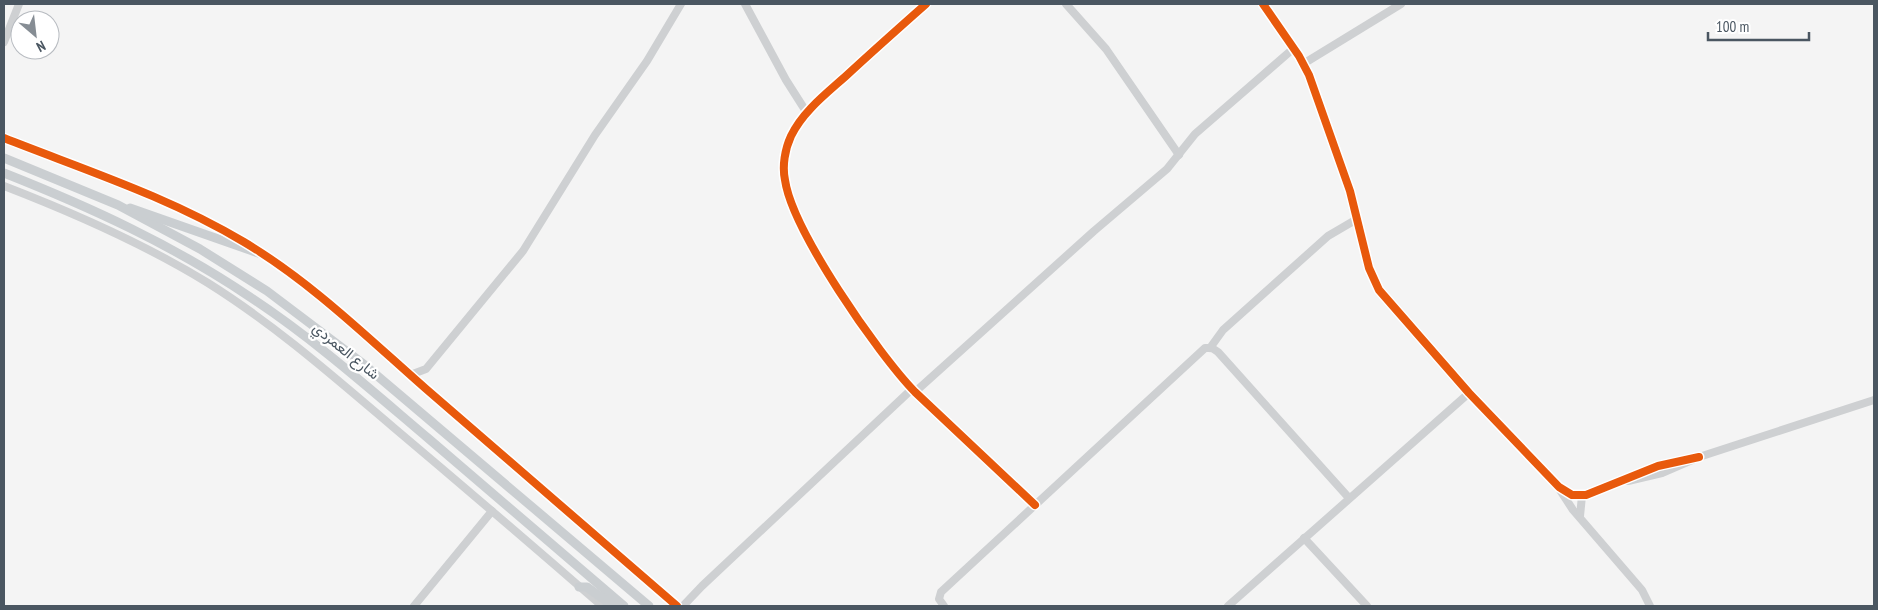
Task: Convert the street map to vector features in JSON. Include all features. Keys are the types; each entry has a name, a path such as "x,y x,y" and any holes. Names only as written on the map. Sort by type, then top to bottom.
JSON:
{"main road":[{"name":"شارع العمردي","path":"4,158 118,206 220,261 318,327 649,606"},
{"name":"شارع العمردي","path":"4,173 60,195 140,232 201,266 275,314 349,371 624,606"},
{"path":"118,206 144,211 264,255"},
{"path":"579,586 587,587 613,606"}],"street":[{"path":"4,42 18,4"},
{"path":"410,375 426,369 523,251 595,135 647,61 681,4"},
{"path":"745,4 786,80 807,113"},
{"path":"926,4 807,113 798,124 786,150 784,180 803,228 838,286 866,329 913,390 1035,505"},
{"path":"1066,4 1106,49 1180,155"},
{"path":"1263,4 1303,64 1344,173 1357,218 1365,257 1379,290 1469,393 1559,487 1572,495 1582,496 1658,466 1699,457 1874,400"},
{"path":"1303,64 1401,4"},
{"path":"683,606 702,586 913,390 1087,237 1168,169 1195,134 1294,48"},
{"path":"4,138 161,200 214,225 264,255 330,304 677,606"},
{"path":"4,186 71,212 136,243 231,298 319,364 602,606"},
{"path":"1210,348 1224,330 1328,236 1357,218"},
{"path":"944,606 939,599 941,592 1142,407 1201,350 1210,348 1218,352 1349,498"},
{"path":"425,388 426,369"},
{"path":"1228,606 1469,393"},
{"path":"1559,487 1567,503 1642,590 1650,606"},
{"path":"1580,516 1582,496"},
{"path":"414,606 492,511"},
{"path":"1304,538 1367,606"}],"cycle path":[{"path":"926,4 802,118 787,146 784,163 785,180 791,202 819,259 880,350 915,392 1035,505"},
{"path":"1263,4 1299,56 1309,75 1350,191 1369,268 1379,290 1469,393 1559,487 1572,495 1586,495 1658,466 1699,457"},
{"path":"4,138 96,173 186,211 244,242 269,258 338,311 677,606"}]}
